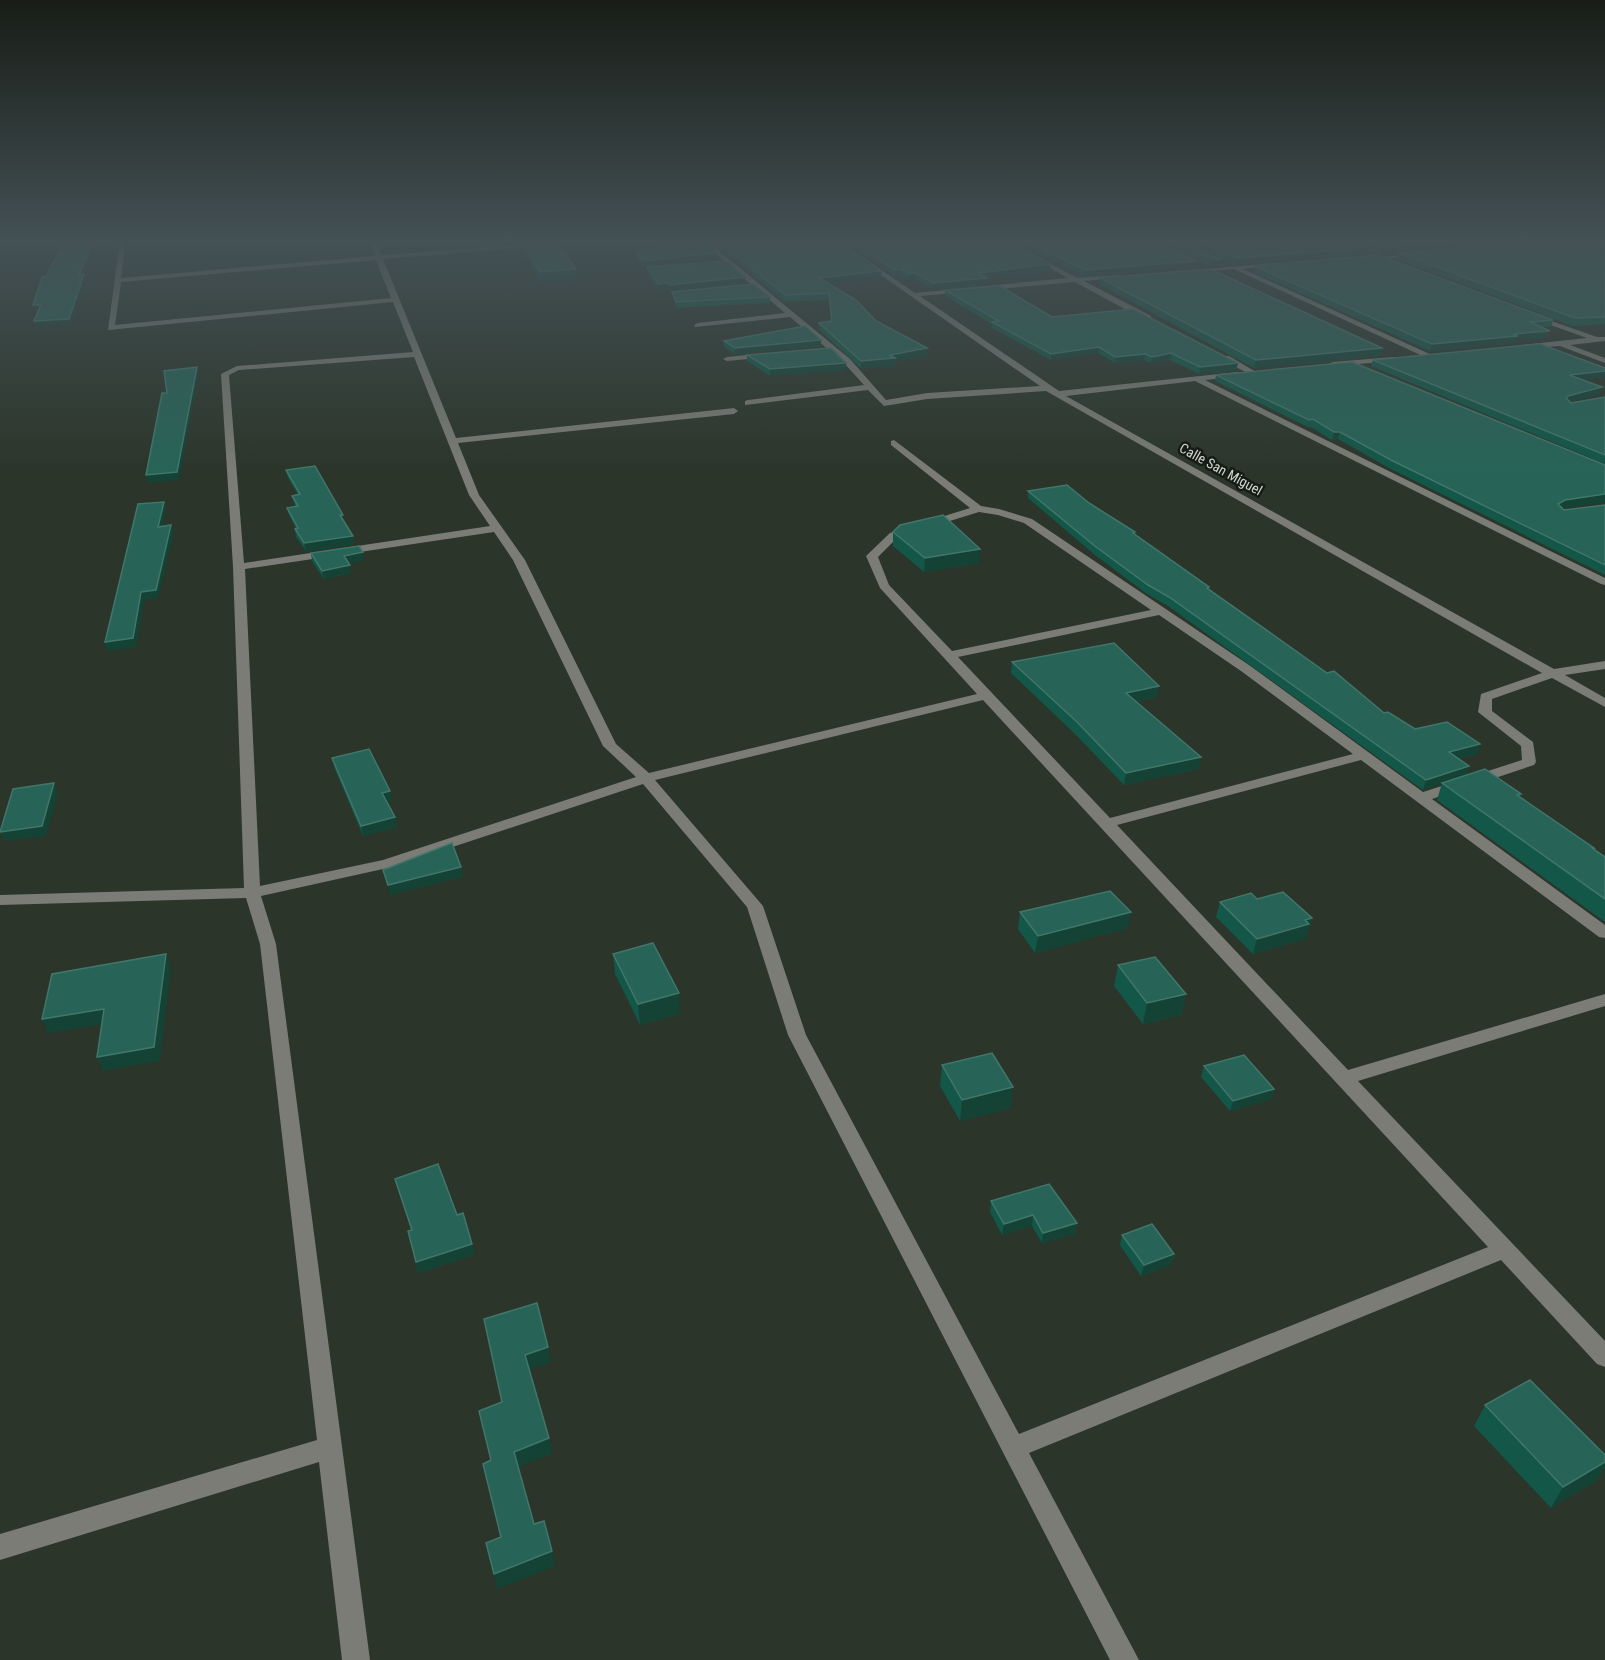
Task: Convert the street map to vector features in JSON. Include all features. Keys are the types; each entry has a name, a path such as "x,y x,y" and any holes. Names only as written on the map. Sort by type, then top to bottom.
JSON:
{"street":[{"path":"112,318 111,328 208,318"},
{"path":"404,318 474,495 519,560 610,746 646,778 755,906 797,1035 1125,1660"},
{"path":"698,325 759,318"},
{"path":"796,318 832,350 884,403 927,396 1052,391 1263,371"},
{"name":"Calle San Miguel","path":"946,318 1052,391 1605,703"},
{"path":"1149,318 1158,323"},
{"path":"1347,318 1430,356"},
{"path":"1541,318 1601,339"},
{"path":"1511,348 1601,339"},
{"path":"1558,343 1605,361"},
{"path":"1318,366 1399,359 1378,349"},
{"path":"821,351 832,350"},
{"path":"356,1660 268,944 252,892 239,567 225,374 237,368 419,354"},
{"path":"727,359 774,355"},
{"path":"1409,358 1442,355"},
{"path":"1221,356 1252,372"},
{"path":"1351,363 1373,372"},
{"path":"1195,378 1605,582"},
{"path":"748,403 870,387"},
{"path":"454,441 734,411"},
{"path":"894,443 978,509"},
{"path":"1605,933 1245,668 1028,521 999,512 978,509 894,535 872,556 884,586 1605,1357"},
{"path":"239,567 497,528"},
{"path":"950,655 1161,611"},
{"path":"1421,798 1529,762 1528,745 1485,712 1486,697 1554,673 1605,665"},
{"path":"0,900 252,892 387,864 646,778 988,695"},
{"path":"1108,823 1364,755"},
{"path":"1345,1078 1605,1000"},
{"path":"1014,1448 1505,1249"},
{"path":"0,1547 330,1447"}],"building":[{"path":"35,318 69,318 69,319 34,321"},
{"path":"832,318 874,318 927,348 890,355 895,358 861,361 819,323 832,321"},
{"path":"995,318 1151,318 1238,363 1200,367 1171,353 1152,357 1145,354 1115,357 1099,347 1051,354 992,322 999,321"},
{"path":"1177,318 1318,318 1382,348 1256,360"},
{"path":"1374,318 1553,320 1530,322 1550,331 1432,344"},
{"path":"805,326 821,340 735,348 724,341"},
{"path":"1540,344 1605,368 1605,371 1569,375 1602,387 1566,398 1571,403 1605,397 1605,455 1373,360"},
{"path":"831,348 846,363 770,369 747,355"},
{"path":"1352,362 1605,465 1605,494 1565,500 1558,504 1564,510 1605,505 1605,565 1391,460 1340,432 1334,432 1313,419 1309,420 1216,375"},
{"path":"197,367 177,472 146,475 162,393 167,393 164,371"},
{"path":"315,466 353,536 304,543 295,529 298,528 287,508 298,506 292,496 300,494 286,470"},
{"path":"1067,485 1327,673 1334,671 1384,713 1388,712 1415,729 1447,722 1480,744 1449,752 1469,766 1426,780 1169,597 1148,585 1096,547 1028,491"},
{"path":"164,502 158,527 171,525 156,590 141,592 133,638 105,642 138,504"},
{"path":"943,515 980,549 925,558 893,532 900,525"},
{"path":"359,546 363,552 344,556 350,565 322,571 311,553"},
{"path":"1114,643 1159,686 1126,693 1201,757 1126,773 1077,722 1012,662"},
{"path":"369,749 390,791 382,793 395,817 361,826 332,758"},
{"path":"1485,769 1521,794 1517,795 1605,857 1605,899 1442,783"},
{"path":"54,783 42,826 0,832 13,789"},
{"path":"452,843 461,867 388,885 383,870"},
{"path":"1110,891 1131,912 1038,936 1020,912"},
{"path":"1283,892 1312,918 1305,920 1309,924 1257,939 1220,902 1251,893 1257,899"},
{"path":"653,943 679,993 638,1004 613,954"},
{"path":"166,954 154,1047 97,1057 104,1009 42,1019 52,974"},
{"path":"1155,957 1186,994 1147,1003 1118,965"},
{"path":"992,1053 1013,1087 962,1100 942,1065"},
{"path":"1244,1055 1274,1089 1233,1101 1204,1066"},
{"path":"438,1164 457,1215 463,1213 472,1244 416,1262 408,1231 412,1230 395,1179"},
{"path":"1049,1184 1077,1223 1043,1233 1033,1215 1004,1224 991,1201"},
{"path":"1152,1224 1174,1254 1144,1265 1122,1235"},
{"path":"537,1303 548,1347 525,1355 549,1438 514,1452 534,1524 544,1521 552,1551 494,1574 486,1543 501,1537 483,1464 491,1460 479,1411 502,1402 484,1319"},
{"path":"1530,1380 1605,1455 1605,1462 1563,1487 1485,1405"}]}
